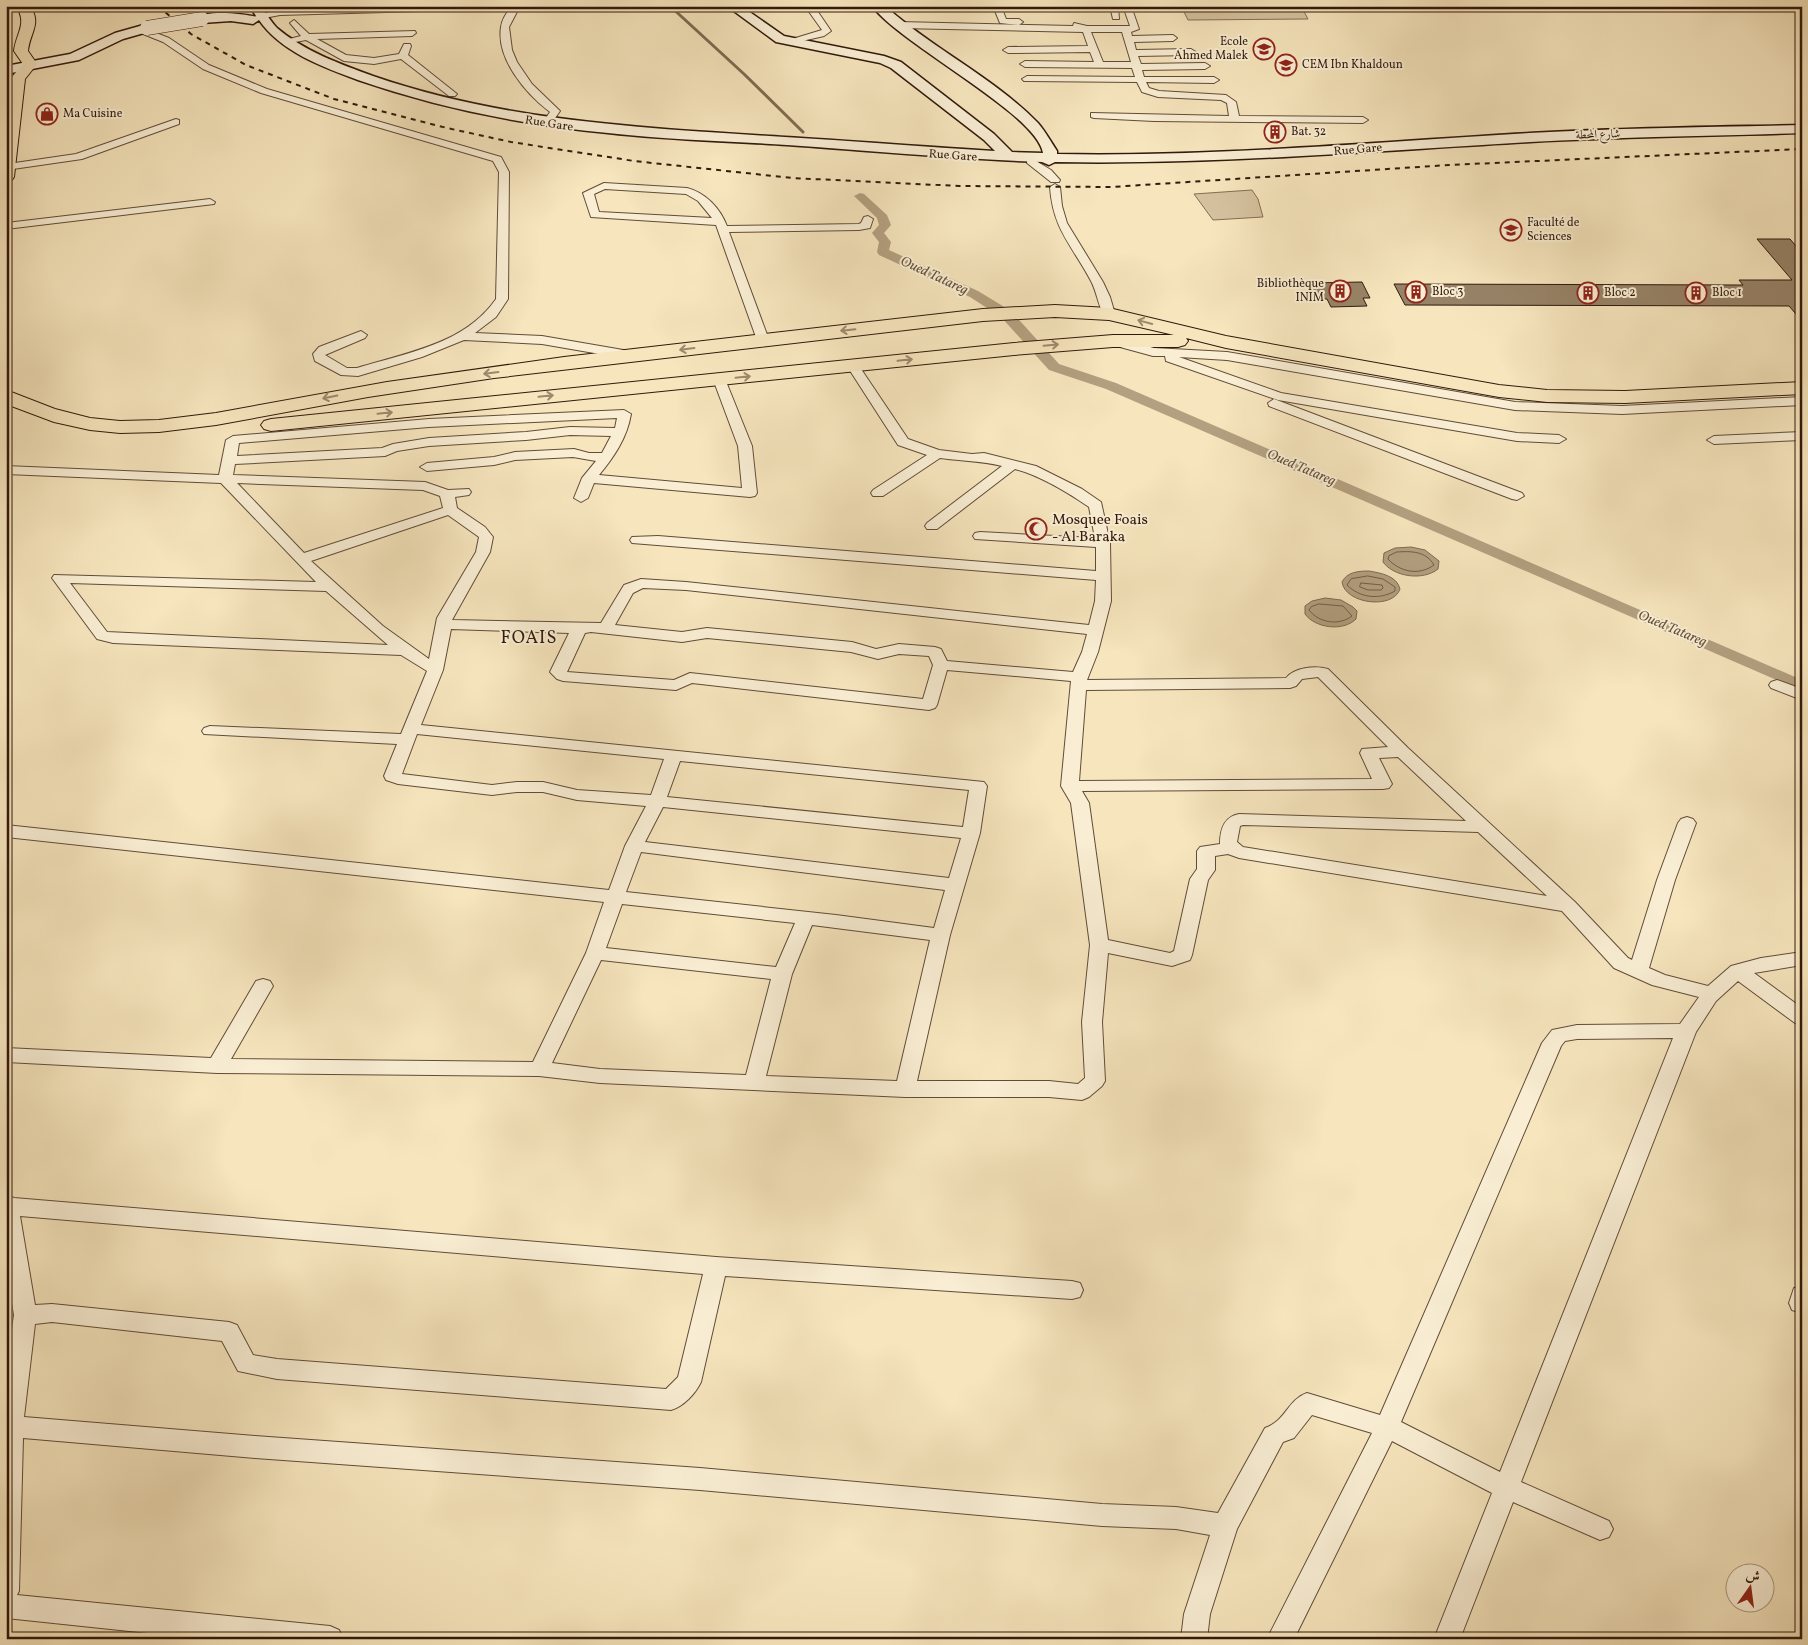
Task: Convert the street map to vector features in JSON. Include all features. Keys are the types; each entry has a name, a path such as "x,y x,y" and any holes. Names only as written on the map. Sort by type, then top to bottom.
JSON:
{"main road":[{"path":"7,70 82,54 119,36 212,15 234,6"},
{"name":"Rue Gare","path":"238,6 256,14 288,42 328,63 379,83 485,110 548,122 654,133 998,156"},
{"path":"733,6 774,36 792,42 884,60 896,65 989,137 998,156"},
{"path":"878,6 1034,127 1041,154"},
{"path":"6,77 7,64 20,23 18,17 21,8 29,15 30,22 21,51 28,65"},
{"path":"212,15 238,17 256,14"},
{"name":"Rue Gare","path":"256,14 281,43 322,65 349,76 424,100 494,115 573,128 632,134 998,156 1041,154 1223,159 1343,152 1394,146"},
{"path":"7,64 28,65"},
{"path":"7,172 18,78 28,65"},
{"name":"شارع المحطة","path":"1394,146 1550,137 1802,129"},
{"name":"Rue Gare","path":"1041,154 1077,158 1220,157 1394,146"},
{"path":"9,404 78,422 117,427 164,426 216,419 390,387 629,355 984,315 1028,312 1110,314 1226,342 1499,391 1539,395 1602,398 1802,388"},
{"path":"9,404 52,427 100,434 177,434 1088,342 1226,342"},
{"path":"1770,390 1802,392"}],"street":[{"path":"516,6 505,25 504,35 515,68 542,103 555,111 548,122"},
{"path":"792,42 827,31 809,6"},
{"path":"997,6 1000,17 1005,22 1078,25 1088,32 1100,64"},
{"path":"1114,6 1116,17"},
{"path":"1126,6 1135,29 1128,34"},
{"path":"1613,6 1707,6"},
{"path":"256,14 421,7 414,27 403,45 403,56"},
{"path":"280,12 298,23 308,37 344,58 374,61 403,56 452,94"},
{"path":"904,28 939,25 1173,38"},
{"path":"288,42 341,32 387,31 414,27"},
{"path":"144,29 166,40 206,67 264,91 497,159 504,172 502,298 497,310 488,320 462,336 440,346 354,372 345,372 319,358 319,354 323,350 361,335"},
{"path":"1000,34 1088,32"},
{"path":"1128,34 1140,79 1145,90 1158,94 1223,97 1231,102 1235,119"},
{"path":"327,48 345,48"},
{"path":"1008,50 1095,49"},
{"path":"1134,53 1191,52"},
{"path":"1025,64 1205,66"},
{"path":"1027,79 1214,80"},
{"path":"1094,115 1362,120"},
{"path":"7,172 78,157 176,122"},
{"path":"1041,154 1047,172 1055,184 1055,201 1060,220 1072,244 1104,291 1110,314"},
{"path":"763,340 721,225 715,213 697,193 687,190 604,186 588,193 596,215 721,225 859,227 866,226 868,219"},
{"path":"6,226 210,202"},
{"path":"462,336 542,340 629,355"},
{"path":"1113,341 1153,352 1278,396 1500,434 1559,439"},
{"path":"1153,352 1227,356 1515,406 1558,410 1607,410 1802,401"},
{"path":"1176,360 1201,375 1517,496"},
{"path":"6,1055 217,1066 539,1070 600,1076 905,1089 1049,1089 1082,1092 1095,1081 1092,1022 1099,945 1080,803 1070,786 1079,681 1090,652 1103,601 1103,543 1096,505 1050,478 1031,470 984,457 972,458 937,454 903,442 853,366"},
{"path":"589,478 750,493 745,446 719,379"},
{"path":"225,479 233,440 429,423 624,414 622,428 618,432 607,457 589,478 581,498"},
{"path":"425,486 430,442 429,423"},
{"path":"228,460 385,452 393,448 430,442 526,436 570,431 618,432"},
{"path":"1714,440 1802,436"},
{"path":"427,467 494,461 515,456 574,453 588,457 607,457"},
{"path":"878,493 937,454"},
{"path":"932,526 1012,465"},
{"path":"6,470 425,486 449,502 486,537 483,552 446,618 435,670 410,734 392,772 392,776 398,779 492,790 517,787 543,787 577,795 657,801 971,834"},
{"path":"225,479 328,587 402,650 435,670"},
{"path":"302,559 449,502 464,492"},
{"path":"980,536 1103,543"},
{"path":"637,540 658,540 1104,576"},
{"path":"328,587 59,578 102,636 402,650"},
{"path":"606,628 629,588 641,583 649,583 1095,630"},
{"path":"444,624 579,629 591,627 682,637 707,633 852,647 878,654 884,650 899,649 935,652 941,665 930,705 690,678 676,685 563,676 558,672 579,629"},
{"path":"941,665 1079,681 1290,683 1297,675 1322,672 1402,752 1568,906 1621,963 1659,980 1710,993"},
{"path":"1777,685 1802,695"},
{"path":"210,731 410,734 674,756 978,786 971,834 940,935 905,1089"},
{"path":"1070,786 1383,784 1368,753 1402,752"},
{"path":"539,1070 595,953 634,846 657,801 674,756"},
{"path":"1230,848 1228,842 1229,830 1232,824 1239,820 1483,827"},
{"path":"1638,972 1666,880 1687,823"},
{"path":"6,831 806,918 940,935"},
{"path":"634,846 956,885"},
{"path":"1099,945 1172,960 1183,955 1198,879 1206,870 1206,851 1230,848 1239,852 1568,906"},
{"path":"754,1082 782,974 806,918"},
{"path":"595,953 782,974"},
{"path":"1447,1639 1686,1031 1710,993 1738,971 1761,963 1802,958"},
{"path":"1738,971 1802,1018"},
{"path":"217,1066 263,986"},
{"path":"1280,1639 1387,1426 1552,1043 1559,1035 1576,1032 1686,1031"},
{"path":"6,1591 11,1426 25,1315 7,1205 716,1266 1072,1290"},
{"path":"25,1315 52,1312 229,1332 246,1364 277,1369 671,1400 689,1382 716,1266"},
{"path":"1802,1295 1800,1303 1802,1304"},
{"path":"1194,1639 1197,1614 1225,1526 1274,1435 1286,1431 1307,1404 1387,1426 1507,1488 1600,1529"},
{"path":"11,1426 255,1448 700,1479 1102,1515 1176,1518 1225,1526"},
{"path":"6,1606 330,1639"}],"shaded area":[{"path":"1181,6 1301,6 1308,19 1188,20"},
{"path":"1252,190 1258,199 1263,217 1213,220 1194,194"}],"water":[{"path":"1411,547 1425,550 1439,561 1438,569 1425,575 1409,576 1394,571 1383,562 1384,553 1395,548"},
{"path":"1369,571 1383,574 1396,581 1400,589 1396,596 1388,600 1370,602 1351,595 1345,589 1342,582 1347,576 1357,572"},
{"path":"1325,598 1341,600 1353,607 1357,611 1356,619 1344,626 1337,627 1315,623 1305,614 1305,606 1312,601"}],"building":[{"path":"1757,239 1790,239 1802,253 1802,321 1789,306 1405,305 1394,284 1743,285 1739,280 1792,280"},
{"name":"Bibliothèque INIM","path":"1362,282 1370,298 1363,298 1367,306 1331,307 1327,299 1317,299 1309,283"}],"waterway":[{"name":"Oued Tatareg","path":"670,6 744,74 803,132"},
{"name":"Oued Tatareg","path":"860,196 883,217 885,225 878,233 885,242 883,252 974,294 1006,314 1054,367 1111,386 1802,686"}],"railway":[{"path":"158,6 191,34 246,65 334,99 447,128 511,142 634,161 792,178 959,186 1111,187 1449,165 1802,149"}],"place":[{"name":"Ecole Ahmed Malek","path":"1264,49"},
{"name":"CEM Ibn Khaldoun","path":"1286,65"},
{"name":"Ma Cuisine","path":"47,114"},
{"name":"Bat. 32","path":"1275,132"},
{"name":"Faculté de Sciences","path":"1511,230"},
{"name":"Bibliothèque INIM","path":"1340,291"},
{"name":"Bloc 3","path":"1416,292"},
{"name":"Bloc 2","path":"1588,293"},
{"name":"Bloc 1","path":"1696,293"},
{"name":"Mosquee Foais - Al Baraka","path":"1036,529"}],"district":[{"name":"FOAIS","path":"529,638"}]}
